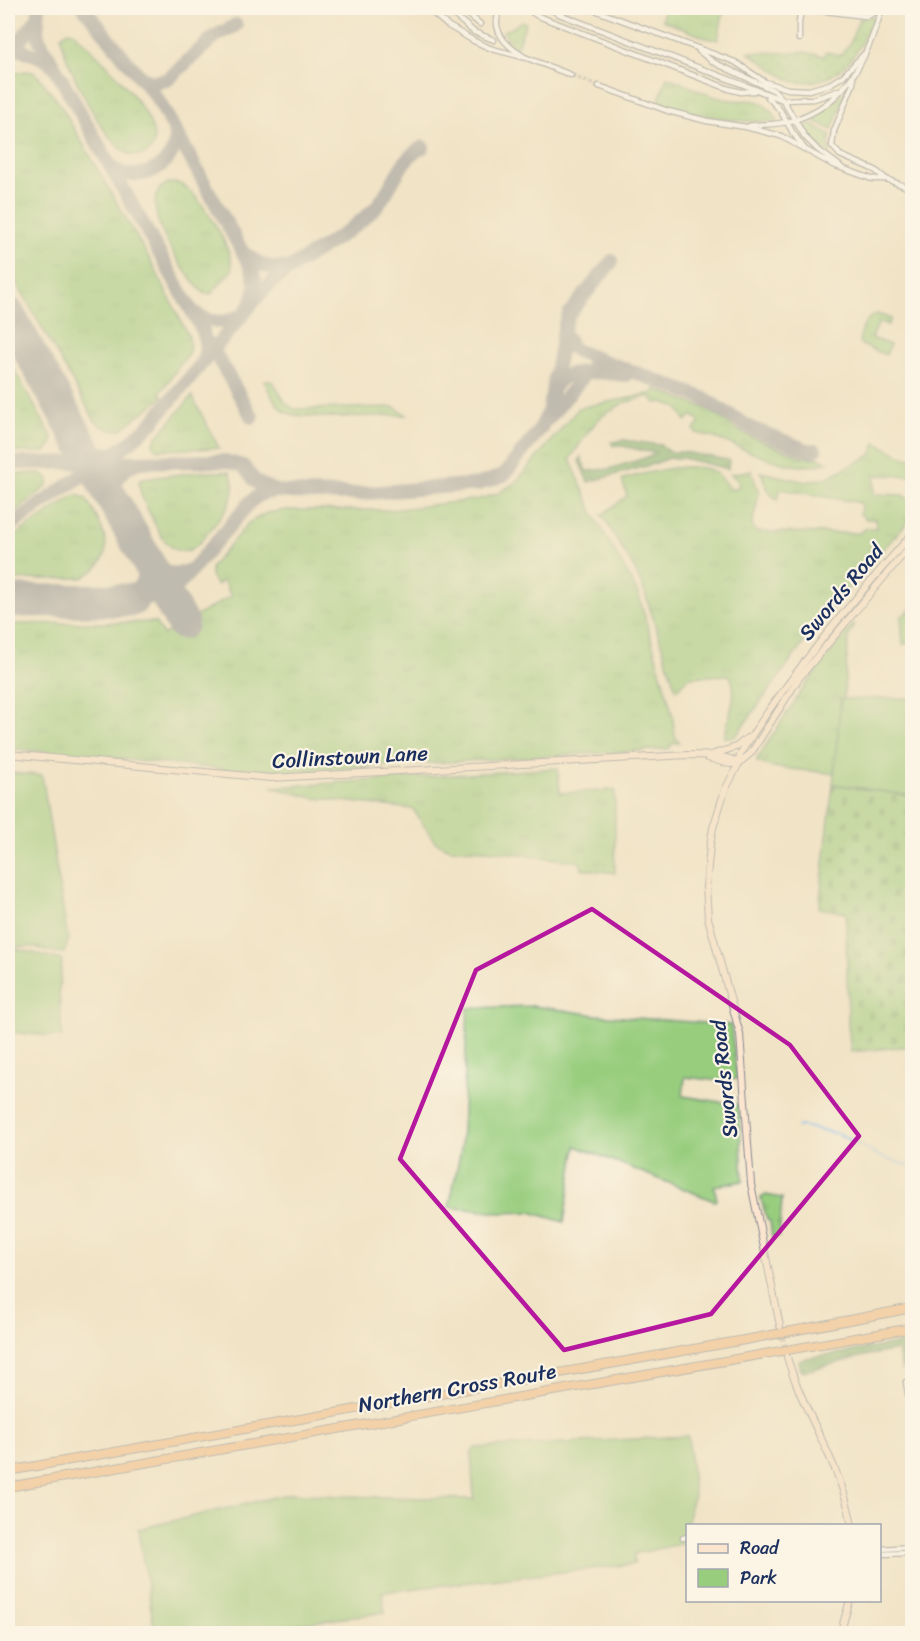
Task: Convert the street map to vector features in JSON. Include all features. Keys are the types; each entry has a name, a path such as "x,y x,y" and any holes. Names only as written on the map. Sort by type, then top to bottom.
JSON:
{"highway":[{"name":"Northern Cross Route","path":"8,1471 912,1310"},
{"name":"Northern Cross Route","path":"8,1487 371,1421 912,1328"}],"main road":[{"name":"Swords Road","path":"780,1326 753,1192 738,1027 711,934 707,907 707,876 713,828 725,790 739,763 740,754 753,734 817,645 912,534"},
{"name":"Swords Road","path":"739,763 751,753 799,678 912,544"},
{"path":"712,755 736,747 753,734"},
{"name":"Collinstown Lane","path":"8,754 271,778 695,755 712,755 732,759 739,763"},
{"name":"Collinstown Lane","path":"695,755 730,764 739,763"},
{"path":"788,1358 801,1397 839,1474 852,1524"},
{"path":"840,1634 849,1602"}],"street":[{"path":"427,8 461,34 492,49 527,58 571,75"},
{"path":"446,8 474,32 494,40"},
{"path":"461,8 480,24"},
{"path":"500,8 497,24 502,41 527,58"},
{"path":"549,8 559,14 756,90 778,106 804,148"},
{"path":"589,8 697,50 735,62 765,82 794,90 815,89 830,84 843,76 864,54"},
{"path":"799,39 798,23 801,8 866,16 881,8"},
{"path":"746,127 794,120 822,107 843,89 861,64 881,8"},
{"path":"530,11 729,89 741,92 756,90"},
{"path":"697,50 713,62 775,90 810,143 841,167"},
{"path":"853,77 854,84 833,134 832,146 840,155 875,170 886,179 912,189"},
{"path":"599,86 668,111 781,136 817,157 841,167 872,179 886,179"},
{"path":"763,94 783,100 814,99 843,89"},
{"path":"906,1382 912,1416"},
{"path":"881,1549 912,1547"},
{"path":"881,1554 912,1553"}],"highlighted area":[{"path":"592,909 790,1045 859,1136 711,1314 564,1350 400,1159 476,970"}],"green space":[{"path":"664,8 724,8 718,40 706,38 662,20"},
{"path":"875,16 851,60 833,75 822,80 795,82 747,52 799,53 800,51 824,56 826,52 841,55 850,43 859,19"},
{"path":"521,21 526,23 516,48 509,43 503,31"},
{"path":"68,31 73,32 112,70 141,107 151,125 154,140 149,151 141,155 132,155 110,138 99,122 69,65 61,36"},
{"path":"19,72 33,72 39,77 61,106 153,265 189,337 188,354 160,393 163,397 120,430 101,426 95,421 8,268 8,80"},
{"path":"667,77 720,98 758,102 771,111 778,121 717,118 658,103"},
{"path":"846,93 832,130 811,119 805,119 825,109"},
{"path":"810,124 831,135 829,154 813,141 803,127"},
{"path":"169,183 183,185 198,200 215,224 227,249 232,270 211,294 205,294 186,272 165,238 158,220 155,204 158,191"},
{"path":"877,314 891,319 888,325 879,322 872,338 890,345 886,355 859,342 862,329 867,321"},
{"path":"8,359 52,437 52,444 45,452 8,452"},
{"path":"264,381 273,382 285,402 294,409 394,407 407,415 325,417 294,415 278,406"},
{"path":"655,389 707,409 744,434 802,457 818,458 828,462 811,466 778,462 696,433 694,430 700,422 692,415 686,421 678,408 663,402 656,403 649,396 614,407 614,410 608,412 589,430 570,459 594,515 638,593 672,712 675,736 679,743 674,743 668,749 282,772 232,770 8,748 8,624 155,622 163,635 231,596 223,581 216,585 211,575 211,567 248,523 266,513 287,510 391,510 479,499 497,494 516,482 579,408 653,393"},
{"path":"192,396 219,448 157,450 153,443 156,438"},
{"path":"624,440 661,445 669,452 684,452 729,460 728,469 683,458 669,458 588,482 579,461 581,457 586,471 609,469 654,455 654,453 613,446 611,442"},
{"path":"876,443 912,458 912,476 875,475 874,494 902,495 912,500 912,517 821,619 735,737 724,737 733,697 732,681 729,675 690,677 676,690 645,593 634,568 602,515 627,496 622,479 665,469 698,467 717,473 733,490 738,487 739,482 731,474 751,470 759,493 752,525 756,532 859,533 867,528 876,528 876,519 866,519 860,514 861,503 780,489 778,499 769,492 761,472 806,482 828,477 871,455"},
{"path":"197,472 229,472 233,483 232,495 222,516 202,540 196,546 181,551 169,545 159,533 140,491 139,481"},
{"path":"41,473 48,478 45,488 8,517 8,474"},
{"path":"77,495 86,498 103,531 106,551 95,570 82,578 8,580 8,540"},
{"path":"912,608 912,643 903,644 901,617"},
{"path":"853,624 855,625 849,635 837,774 772,767 757,762 804,687"},
{"path":"912,698 912,796 833,784 841,699"},
{"path":"558,768 560,793 615,790 615,873 582,869 580,862 487,850 450,849 435,842 413,809 314,798 272,787"},
{"path":"8,773 42,775 68,941 64,953 8,944"},
{"path":"833,784 912,796 912,1046 851,1052 848,1025 846,913 819,908"},
{"path":"8,948 62,960 59,992 62,1037 8,1032"},
{"path":"533,1006 596,1015 731,1025 737,1079 722,1079 721,1081 685,1077 683,1096 739,1105 743,1181 714,1186 717,1200 714,1201 576,1146 564,1222 530,1212 500,1213 449,1207 461,1150 468,1008"},
{"path":"766,1195 782,1198 779,1237 772,1237 770,1221 767,1220 761,1198"},
{"path":"904,1343 912,1344 912,1353 907,1355 908,1363 902,1370 898,1350 805,1371 801,1370 798,1362 806,1358"},
{"path":"688,1436 694,1496 686,1524 685,1543 634,1554 634,1564 382,1592 385,1612 236,1633 155,1633 138,1529 292,1493 474,1499 471,1454 475,1448"}],"waterway":[{"path":"797,1127 802,1126 839,1134 881,1157 912,1167"}],"taxiway":[{"path":"39,8 37,32 39,39 203,331 206,348 204,359"},
{"path":"84,8 157,98 252,269 256,285 252,302"},
{"path":"8,55 38,18"},
{"path":"139,76 152,82 167,80 214,37 236,25"},
{"path":"9,43 52,65"},
{"path":"111,166 132,175 154,170 171,154 175,143 174,131"},
{"path":"8,527 129,443 149,426 262,292 289,269 362,220 381,200 407,159 423,147"},
{"path":"247,255 268,267 293,267"},
{"path":"8,463 225,461 243,466 256,482 276,491 304,493 356,494 479,484 504,475 541,428 549,409 565,324 569,314 612,261"},
{"path":"194,312 204,319 216,322 227,321 239,316"},
{"path":"568,340 571,347 577,351 701,397 751,428 807,450 815,450"},
{"path":"210,344 252,417"},
{"path":"548,419 592,366 608,363"},
{"path":"554,387 560,380 576,373 597,372 626,375"},
{"path":"76,436 94,452 110,454"},
{"path":"140,462 127,469 119,477 116,486 116,496 123,518 145,556 154,566 172,573 194,568"},
{"path":"132,600 159,596 178,586 251,501 261,494 276,491"},
{"path":"118,600 137,589 141,584 146,571 144,556"}],"runway":[{"path":"8,313 182,623"},
{"path":"8,601 132,600"}],"tunnel":[{"path":"571,75 599,86"},
{"path":"780,1326 786,1352"}]}
